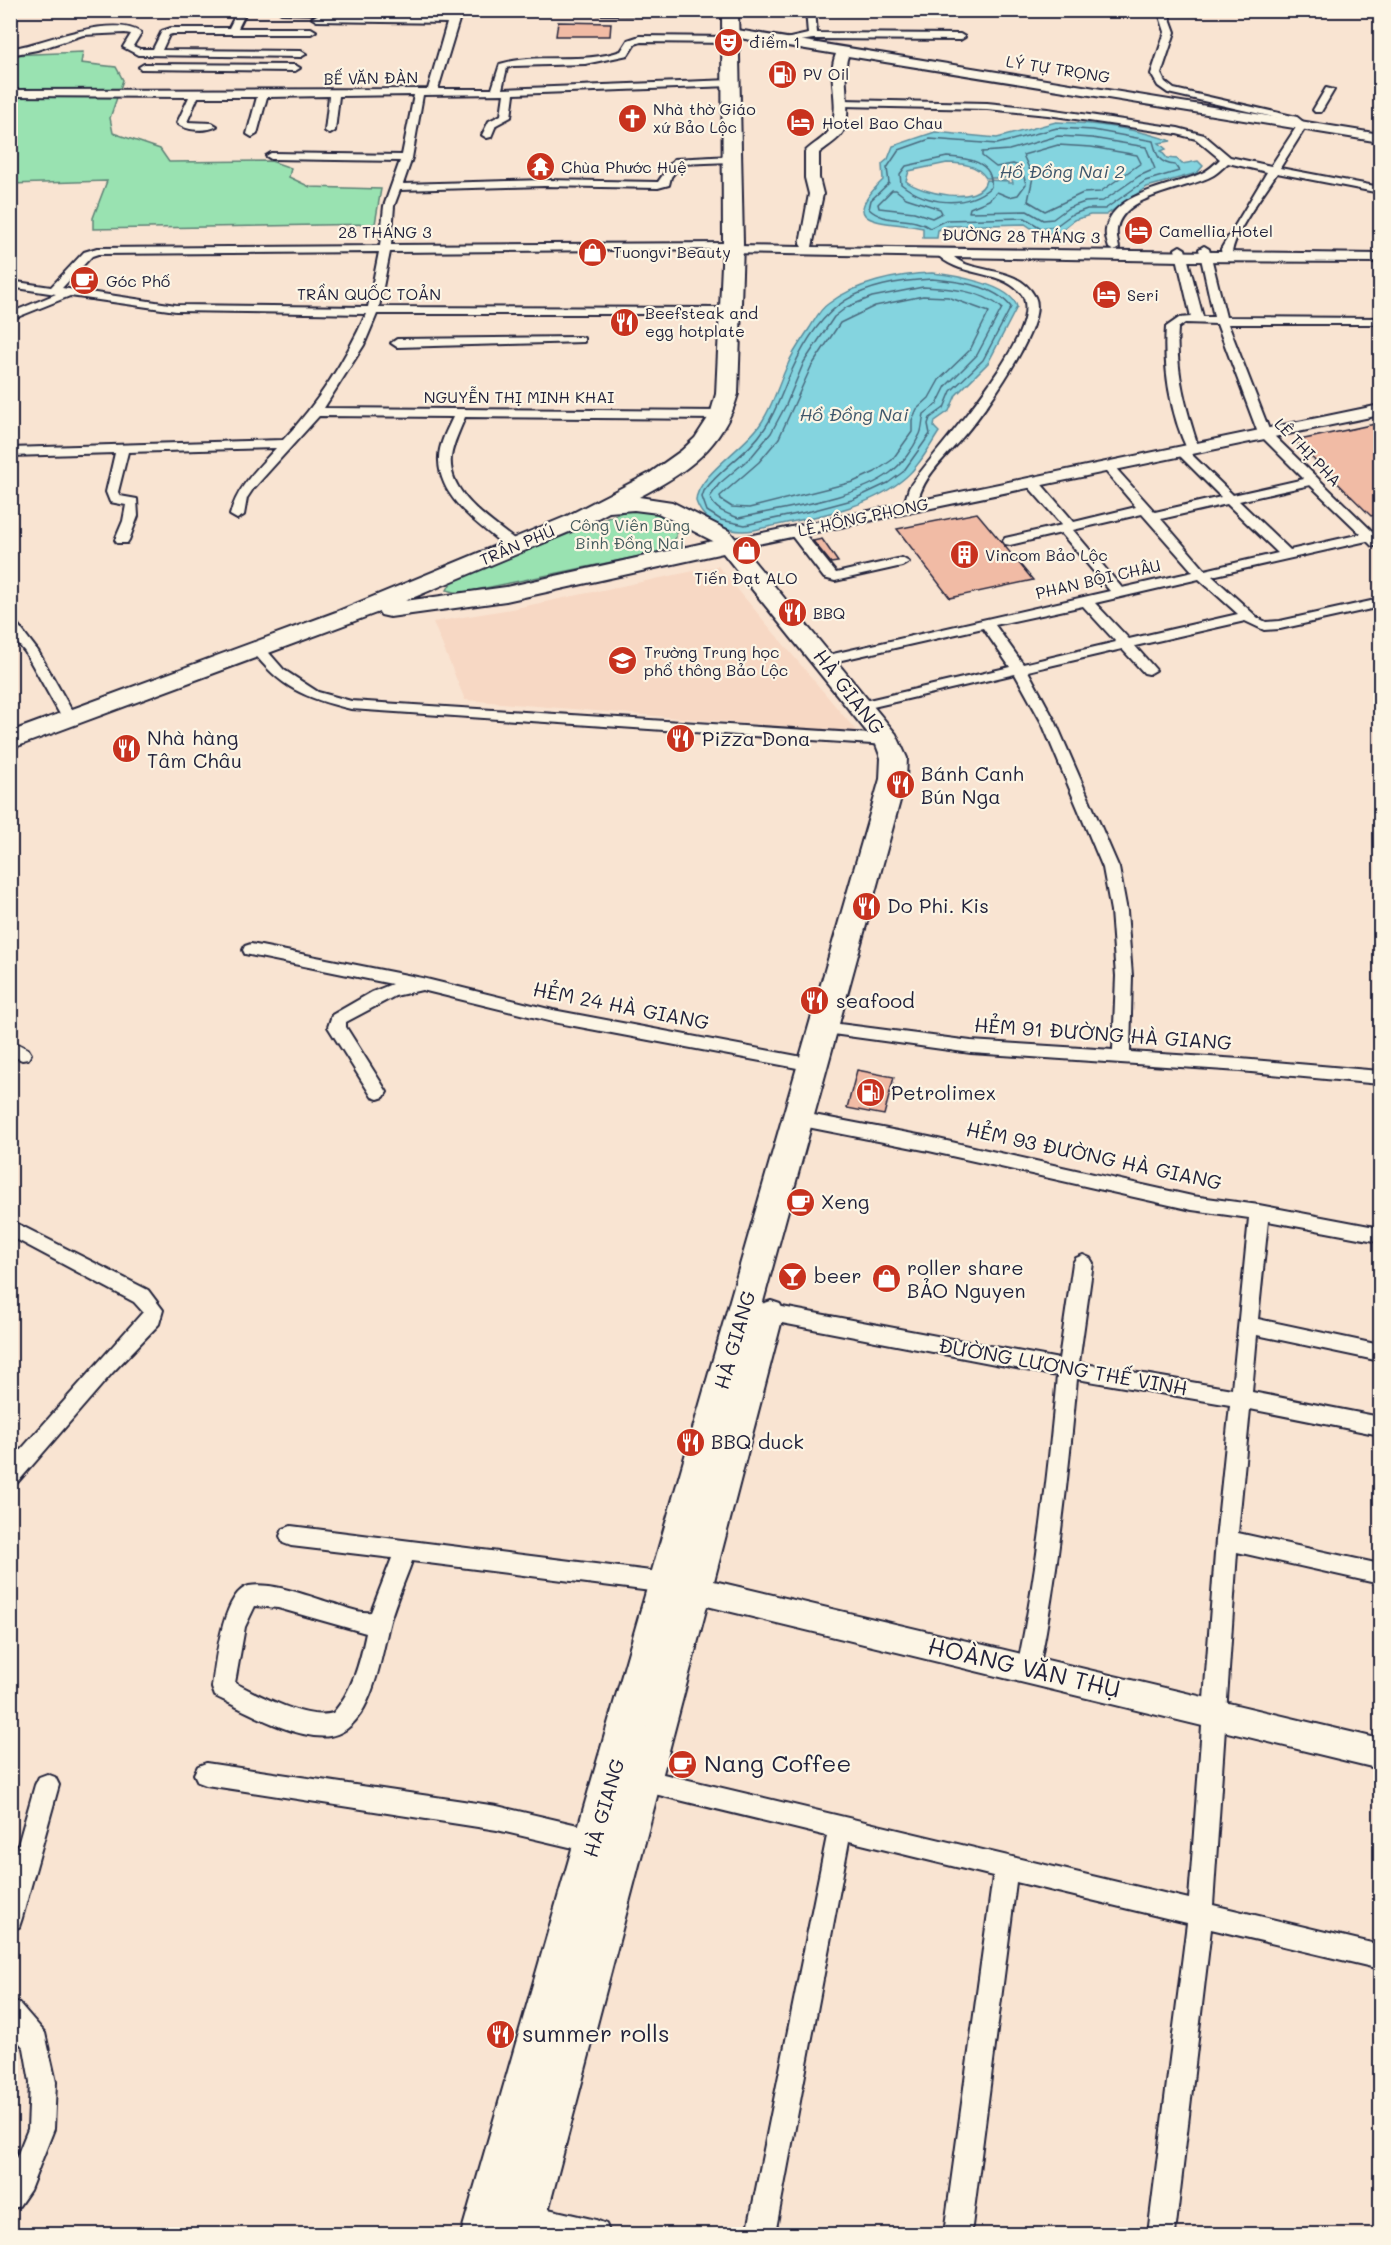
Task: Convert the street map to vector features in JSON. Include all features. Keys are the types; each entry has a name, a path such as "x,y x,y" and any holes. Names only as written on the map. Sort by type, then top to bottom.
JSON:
{"highway":[{"name":"TRẦN PHÚ","path":"10,741 345,617 514,546 604,506 658,478 703,442 721,415 727,394 733,247 730,11"},
{"path":"662,559 675,553 684,545 688,536 683,516 672,492 676,476 688,456"},
{"name":"HÀ GIANG","path":"487,2222 594,1841 630,1777 758,1310 798,1119 893,780 894,758 887,740 721,536 683,516 651,504 604,506"},
{"name":"LÊ HỒNG PHONG","path":"345,617 506,594 729,545"},
{"path":"442,576 437,588 440,594 457,601"}],"street":[{"path":"233,30 243,10"},
{"path":"281,10 372,19 454,15 432,92"},
{"path":"372,19 382,10"},
{"path":"810,10 813,36"},
{"path":"1162,10 1170,32 1156,74 1161,84 1175,92 1294,119 1307,129"},
{"path":"598,11 730,11"},
{"path":"144,67 289,81 319,13"},
{"path":"10,52 34,48 76,33 125,30 136,33 128,44 131,49 156,53 306,43"},
{"path":"156,53 165,33 171,31 233,30 306,43"},
{"path":"784,42 813,36 960,37"},
{"path":"496,92 505,65 522,61 572,76 625,53 632,42 640,39 731,37"},
{"name":"LÝ TỰ TRỌNG","path":"731,37 784,42 843,54"},
{"name":"LÝ TỰ TRỌNG","path":"731,37 1307,129 1380,143"},
{"path":"807,244 816,194 812,178 812,152 836,132 842,103 838,80 843,54"},
{"name":"BẾ VĂN ĐÀN","path":"10,93 263,94 289,81 334,93 509,92 572,76 589,87 731,82"},
{"path":"1318,110 1329,90"},
{"path":"237,515 241,498 248,487 316,412 358,345 373,310 385,249 389,206 407,158 419,92"},
{"path":"487,135 492,123 506,117 509,92"},
{"path":"195,93 182,123 187,126 212,126"},
{"path":"330,131 334,93"},
{"path":"252,134 263,94"},
{"path":"842,103 987,106 1178,130 1200,137 1226,159 1275,170 1284,176 1380,190"},
{"path":"1235,251 1275,170 1307,129"},
{"path":"1284,176 1307,129"},
{"name":"LÝ TỰ TRỌNG","path":"1307,129 1380,138"},
{"path":"271,156 407,158"},
{"path":"398,187 544,183 658,184 665,183 666,177 678,161 731,159"},
{"path":"1114,248 1111,231 1115,216 1130,204 1174,184 1204,177 1226,159"},
{"name":"ĐƯỜNG 28 THÁNG 3","path":"733,247 807,244 1182,253 1380,250"},
{"name":"ĐƯỜNG 28 THÁNG 3","path":"733,247 940,252 1114,248 1182,253"},
{"name":"28 THÁNG 3","path":"54,290 88,254 97,251 733,247"},
{"name":"ĐƯỜNG 28 THÁNG 3","path":"1235,251 1380,258"},
{"path":"910,507 912,493 919,481 964,428 991,391 1011,357 1032,310 1032,301 1026,291 1016,283 957,265 940,252"},
{"path":"1182,253 1198,320"},
{"name":"LÊ THỊ PHA","path":"1206,253 1223,325 1261,426 1311,481 1377,538"},
{"name":"TRẦN QUỐC TOẢN","path":"10,284 176,308 267,311 373,310 514,326 730,311"},
{"path":"10,316 70,292"},
{"path":"1223,325 1198,320 1183,320 1176,323 1171,331 1170,347 1187,450 1230,499 1287,555"},
{"path":"1171,331 1223,325 1380,321"},
{"path":"397,344 514,326 580,340"},
{"name":"LÊ HỒNG PHONG","path":"729,545 1187,450 1261,426 1380,395"},
{"name":"LÊ HỒNG PHONG","path":"1261,426 1380,410"},
{"name":"NGUYỄN THỊ MINH KHAI","path":"316,412 721,415"},
{"path":"460,413 445,460 448,476 463,501 514,546"},
{"path":"10,452 289,444"},
{"path":"122,450 112,492 115,499 132,502 133,512 122,540"},
{"path":"1107,466 1202,574 1248,616 1264,626 1380,603"},
{"path":"1010,541 1070,526 1230,499 1311,481"},
{"path":"1032,482 1070,526"},
{"path":"1070,526 1066,531 1119,593"},
{"path":"795,531 829,575 835,577 849,576 902,562"},
{"name":"PHAN BỘI CHÂU","path":"824,660 1287,555 1377,538"},
{"path":"1085,600 1149,670"},
{"path":"860,706 1248,616"},
{"path":"986,623 1020,670 1049,723 1111,868 1119,911 1124,976 1121,1056"},
{"path":"10,624 31,651 69,718"},
{"path":"258,649 279,674 313,695 351,705 887,740"},
{"name":"HẺM 24 HÀ GIANG","path":"251,950 422,984 553,1016 813,1065"},
{"name":"HẺM 24 HÀ GIANG","path":"378,1092 337,1027 338,1019 407,985 422,984"},
{"name":"HẺM 91 ĐƯỜNG HÀ GIANG","path":"824,1028 970,1047 1121,1056 1155,1061 1240,1065 1380,1078"},
{"name":"HẺM 93 ĐƯỜNG HÀ GIANG","path":"798,1119 929,1144 1192,1203 1259,1212 1380,1235"},
{"path":"1162,2235 1200,1914 1227,1540 1259,1212"},
{"path":"10,1227 141,1296 153,1310 152,1318 106,1366 10,1477"},
{"path":"1028,1669 1042,1599 1051,1533 1068,1369 1083,1263"},
{"name":"ĐƯỜNG LƯƠNG THẾ VINH","path":"758,1310 1380,1426"},
{"path":"1248,1325 1380,1353"},
{"path":"291,1536 406,1549 682,1587"},
{"path":"1227,1540 1380,1574"},
{"path":"379,1621 367,1623 278,1598 250,1596 240,1610 235,1623 222,1689 308,1724 330,1725 341,1722 354,1702 364,1678 375,1647 379,1621 406,1549"},
{"name":"HOÀNG VĂN THỤ","path":"682,1587 1380,1754"},
{"path":"206,1774 497,1818 594,1841"},
{"path":"630,1777 1380,1957"},
{"name":"HÀ GIANG","path":"526,2226 630,1777"},
{"path":"10,1918 47,1785"},
{"path":"761,2235 840,1828"},
{"path":"957,2235 1006,1867"},
{"path":"10,2012 36,2042 43,2082 41,2129 21,2181 10,2198"},
{"path":"487,2222 596,2235"}],"shaded area":[{"name":"Trường Trung học phổ thông Bảo Lộc","path":"718,566 858,733 465,700 433,622 511,609"}],"green space":[{"path":"83,52 81,63 116,67 123,80 110,118 113,133 160,149 169,162 271,161 291,168 289,177 310,187 381,189 375,224 93,229 93,218 107,181 11,184 10,55"},
{"name":"Công Viên Bùng Binh Đồng Nai","path":"630,509 651,510 660,514 674,527 676,532 671,545 655,553 471,591 458,593 447,590 452,581"}],"water":[{"name":"Hồ Đồng Nai 2","path":"1056,122 1100,125 1171,141 1159,143 1166,149 1161,151 1167,158 1177,159 1182,164 1198,161 1203,166 1197,173 1147,187 1106,215 1090,215 1074,220 1059,232 1040,234 1025,224 947,226 938,230 937,238 923,238 923,228 882,222 865,215 863,207 883,180 882,164 888,159 893,146 935,132 997,138","holes":["947,163 964,164 979,170 986,178 1011,176 1013,183 986,180 982,188 973,193 949,195 924,190 906,181 909,171"]},
{"name":"Hồ Đồng Nai","path":"932,273 980,282 993,287 1004,292 1017,307 988,363 956,395 949,411 935,421 934,427 939,432 911,472 890,489 854,506 754,530 728,529 719,526 705,516 696,501 698,492 712,473 752,435 764,419 792,355 822,309 851,290 864,285 905,275"}],"building":[{"path":"558,22 611,23 610,36 556,36"},
{"name":"Camellia Hotel","path":"1129,222 1149,224 1148,240 1127,238"},
{"path":"1380,423 1380,514 1371,516 1295,441"},
{"name":"Vincom Bảo Lộc","path":"977,513 1033,580 950,598 897,529"},
{"path":"822,539 838,562 831,563 813,541"},
{"name":"Petrolimex","path":"857,1070 894,1077 884,1115 847,1108"}],"place":[{"name":"điểm 1","path":"728,42"},
{"name":"PV Oil","path":"782,74"},
{"name":"Nhà thờ Giáo xứ Bảo Lộc","path":"632,118"},
{"name":"Hotel Bao Chau","path":"801,123"},
{"name":"Chùa Phước Huệ","path":"540,167"},
{"name":"Camellia Hotel","path":"1138,231"},
{"name":"Tuongvi Beauty","path":"592,252"},
{"name":"Góc Phố","path":"85,281"},
{"name":"Seri","path":"1106,295"},
{"name":"Beefsteak and egg hotplate","path":"624,322"},
{"name":"Tiến Đạt ALO","path":"746,550"},
{"name":"Vincom Bảo Lộc","path":"964,555"},
{"name":"BBQ","path":"792,613"},
{"name":"Trường Trung học phổ thông Bảo Lộc","path":"623,661"},
{"name":"Pizza Dona","path":"681,739"},
{"name":"Nhà hàng Tâm Châu","path":"126,749"},
{"name":"Bánh Canh Bún Nga","path":"900,785"},
{"name":"Do Phi. Kis","path":"866,906"},
{"name":"seafood","path":"815,1001"},
{"name":"Petrolimex","path":"870,1093"},
{"name":"Xeng","path":"800,1202"},
{"name":"beer","path":"793,1276"},
{"name":"roller share BẢO Nguyen","path":"886,1279"},
{"name":"BBQ duck","path":"690,1442"},
{"name":"Nang Coffee","path":"683,1764"},
{"name":"summer rolls","path":"501,2034"}]}
